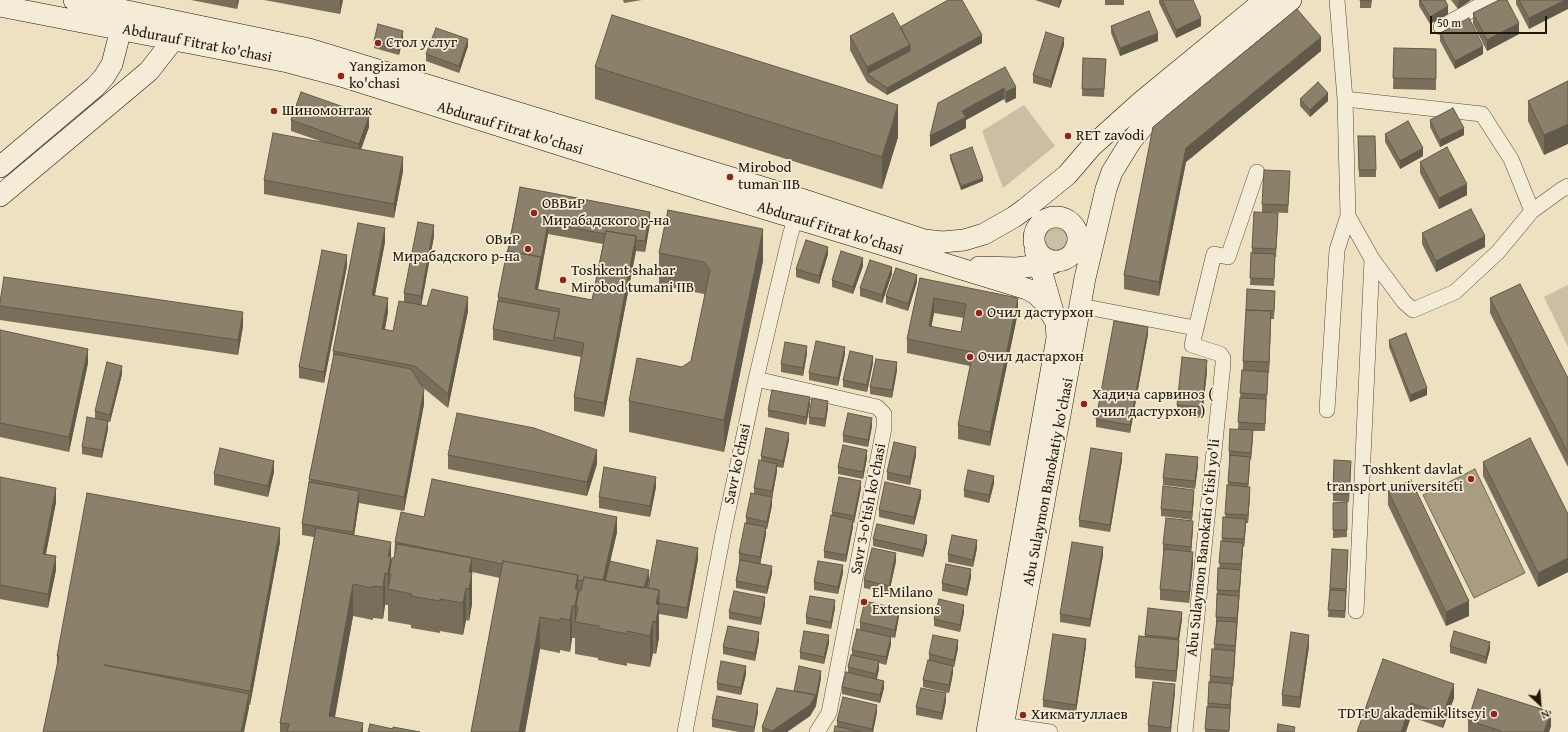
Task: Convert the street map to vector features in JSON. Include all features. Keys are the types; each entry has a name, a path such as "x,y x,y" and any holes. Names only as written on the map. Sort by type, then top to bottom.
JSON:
{"main road":[{"name":"Abdurauf Fitrat ko'chasi","path":"74,0 324,53 922,248 1027,289 1036,294 1044,302 1051,311 1056,322"},
{"path":"922,248 943,242 964,240 984,234 1025,208 1067,175 1092,146 1142,101 1265,0"},
{"name":"Abu Sulaymon Banokatiy ko'chasi","path":"997,730 1081,306 1085,278 1112,172 1120,156 1153,114 1291,0"},
{"name":"Abdurauf Fitrat ko'chasi","path":"0,6 288,62 798,208"},
{"path":"0,168 99,82 112,64 121,29 155,16 174,40 143,76 0,196"},
{"path":"1067,175 1043,220 1035,230 1033,243 1044,259 1070,256 1102,207"},
{"path":"1002,224 1027,220 1043,220 1050,217 1056,217 1069,221 1077,231 1078,245 1085,278"},
{"name":"Abdurauf Fitrat ko'chasi","path":"922,248 967,266 1017,268 1044,259"},
{"name":"Abu Sulaymon Banokatiy ko'chasi","path":"997,730 1057,338 1056,322 1044,259"}],"street":[{"path":"1327,410 1337,250 1348,216 1345,99 1337,0"},
{"path":"1441,28 1490,0"},
{"path":"1345,99 1482,114 1511,159 1532,211"},
{"name":"Abu Sulaymon Banokati o'tish yo'li","path":"1186,732 1223,364 1223,358 1220,354 1192,345 1214,254 1228,257 1257,172"},
{"path":"1348,216 1372,259 1404,302 1413,310 1455,292 1498,252 1532,211 1568,186"},
{"name":"Savr ko'chasi","path":"685,732 723,534 756,379 798,208"},
{"path":"1356,611 1372,259"},
{"path":"1081,306 1195,328"},
{"name":"Savr 3-o'tish ko'chasi","path":"756,379 877,407 884,414 884,428 829,713 817,732"},
{"path":"997,730 1050,732"}],"shaded area":[{"path":"1024,105 1055,146 1003,188 982,131"},
{"path":"1056,225 1065,229 1069,238 1065,247 1056,251 1047,247 1043,238 1047,229"},
{"path":"1568,285 1568,347 1544,297"},
{"path":"1475,469 1525,573 1474,598 1423,495"}],"building":[{"path":"948,0 962,0 982,35 887,88 867,74 910,51 910,45 900,27"},
{"path":"1162,0 1193,0 1201,18 1176,30"},
{"path":"1420,0 1445,0 1448,6 1430,17"},
{"path":"1499,0 1507,0 1519,23 1487,40 1473,13"},
{"path":"1519,0 1565,0 1529,18"},
{"path":"1297,9 1321,37 1186,148 1159,282 1124,275 1153,127"},
{"path":"1149,11 1158,33 1120,48 1111,26"},
{"path":"893,13 910,45 867,67 850,36"},
{"path":"612,15 898,105 882,157 595,67"},
{"path":"1469,18 1483,46 1455,61 1440,33"},
{"path":"378,24 403,31 399,47 374,41"},
{"path":"436,28 468,39 459,66 426,54"},
{"path":"1046,32 1064,38 1051,81 1033,75"},
{"path":"1394,48 1436,49 1436,79 1393,78"},
{"path":"1083,58 1106,59 1104,89 1082,89"},
{"path":"1005,67 1016,87 1006,92 1004,88 962,111 966,117 930,136 938,103"},
{"path":"1568,81 1568,124 1544,135 1528,101"},
{"path":"1318,82 1328,93 1310,110 1300,99"},
{"path":"301,92 369,116 359,144 291,120"},
{"path":"1453,108 1464,128 1440,140 1430,120"},
{"path":"1408,121 1423,148 1400,161 1385,134"},
{"path":"273,133 403,157 394,204 264,180"},
{"path":"1358,136 1375,136 1376,170 1359,170"},
{"path":"972,147 983,178 961,186 950,155"},
{"path":"1447,147 1467,184 1439,198 1420,162"},
{"path":"1264,170 1290,171 1288,205 1262,204"},
{"path":"520,187 650,212 645,241 636,240 636,236 606,231 605,234 548,223 541,260 541,257 508,251"},
{"path":"1471,209 1485,236 1436,261 1422,233"},
{"path":"668,210 763,229 724,420 629,401 637,358 682,367 691,361 710,270 704,262 659,253"},
{"path":"1254,212 1278,213 1276,249 1252,248"},
{"path":"418,222 434,225 421,296 404,293"},
{"path":"358,223 385,228 372,295 388,298 382,329 393,331 399,301 427,306 432,289 468,297 448,394 415,366 333,351"},
{"path":"606,231 636,236 604,403 574,397 584,343 554,337 560,309 498,297 507,251 541,257 535,289 592,300"},
{"path":"806,240 828,247 819,276 796,269"},
{"path":"322,250 347,255 324,372 299,367"},
{"path":"841,251 863,258 853,287 832,280"},
{"path":"1251,253 1275,254 1274,279 1250,278"},
{"path":"870,260 892,267 882,295 860,288"},
{"path":"896,268 917,275 908,304 886,296"},
{"path":"4,277 243,312 238,340 0,306"},
{"path":"920,278 1018,298 990,432 958,425 973,352 907,339","holes":["934,298 966,304 961,332 929,326"]},
{"path":"1520,284 1568,378 1568,453 1490,298"},
{"path":"1247,289 1275,291 1274,311 1246,310"},
{"path":"498,301 559,312 554,341 493,329"},
{"path":"1246,310 1271,311 1269,362 1243,361"},
{"path":"1114,321 1148,327 1130,425 1096,419"},
{"path":"0,330 88,349 69,437 0,423"},
{"path":"1406,333 1427,388 1410,395 1389,340"},
{"path":"816,341 845,347 838,378 809,373"},
{"path":"785,342 807,346 803,368 781,364"},
{"path":"850,351 873,356 867,385 843,380"},
{"path":"334,354 411,369 424,390 404,497 309,479"},
{"path":"1182,357 1207,360 1202,407 1177,405"},
{"path":"876,359 897,362 892,390 870,387"},
{"path":"107,362 122,366 110,415 95,411"},
{"path":"1242,370 1268,372 1267,395 1240,393"},
{"path":"772,390 810,397 806,417 768,410"},
{"path":"812,398 828,401 825,419 809,417"},
{"path":"1240,398 1266,399 1265,424 1238,422"},
{"path":"457,413 534,428 597,450 587,482 448,455"},
{"path":"848,413 872,418 868,440 843,435"},
{"path":"87,417 108,421 102,450 82,447"},
{"path":"766,428 789,433 783,461 761,456"},
{"path":"1230,429 1253,430 1251,453 1229,451"},
{"path":"1530,438 1568,514 1568,558 1538,573 1483,462"},
{"path":"894,442 916,447 910,477 887,472"},
{"path":"843,445 867,450 863,472 838,467"},
{"path":"220,448 274,461 268,486 214,474"},
{"path":"1091,448 1122,453 1110,525 1079,520"},
{"path":"1166,454 1198,457 1195,481 1163,478"},
{"path":"1230,455 1250,457 1248,484 1228,482"},
{"path":"759,460 777,464 772,491 754,488"},
{"path":"1334,460 1351,461 1349,494 1333,494"},
{"path":"604,467 656,477 650,506 599,497"},
{"path":"968,470 994,476 989,495 964,490"},
{"path":"0,477 56,488 43,554 56,556 48,594 0,585"},
{"path":"839,477 861,481 854,516 832,512"},
{"path":"432,479 617,517 603,580 584,577 583,581 578,580 578,575 503,561 503,564 395,542 401,512 424,517"},
{"path":"1411,480 1469,601 1446,612 1388,491"},
{"path":"309,482 359,491 353,532 302,524"},
{"path":"885,482 921,490 914,517 879,510"},
{"path":"1227,485 1250,487 1248,515 1225,514"},
{"path":"1163,486 1194,490 1192,512 1161,509"},
{"path":"87,493 280,528 250,691 104,665 249,694 241,732 43,732 59,656 57,656"},
{"path":"751,493 772,497 767,522 746,517"},
{"path":"1347,502 1347,530 1333,530 1333,503"},
{"path":"831,515 853,520 846,555 824,551"},
{"path":"1223,517 1246,519 1244,539 1222,538"},
{"path":"1166,518 1193,521 1191,547 1163,544"},
{"path":"745,523 766,527 760,557 739,553"},
{"path":"877,524 927,535 923,550 873,539"},
{"path":"316,528 391,542 388,556 391,557 388,573 385,573 383,587 373,586 373,588 353,584 329,716 363,723 361,732 287,732 289,724 280,723"},
{"path":"952,535 977,540 973,560 948,554"},
{"path":"657,540 698,548 687,608 659,603 659,590 648,588"},
{"path":"1221,541 1243,543 1241,564 1219,563"},
{"path":"1072,542 1103,547 1090,619 1060,614"},
{"path":"397,544 472,558 469,572 472,573 469,589 466,588 463,603 411,596 412,594 388,589 392,558 394,558"},
{"path":"872,548 896,553 889,586 864,580"},
{"path":"1164,549 1193,552 1189,592 1160,589"},
{"path":"1332,549 1348,550 1346,589 1330,588"},
{"path":"740,560 772,566 767,587 736,581"},
{"path":"503,561 578,575 575,589 578,589 575,606 572,606 570,620 560,618 560,621 540,617 519,732 471,732"},
{"path":"610,561 649,570 644,588 605,581"},
{"path":"818,561 843,565 838,587 814,582"},
{"path":"946,564 971,569 967,589 942,583"},
{"path":"1218,568 1241,570 1239,591 1217,590"},
{"path":"584,577 659,590 656,604 659,605 656,622 653,621 650,636 627,631 627,634 598,628 599,626 575,622 579,590 581,591"},
{"path":"1330,590 1346,591 1345,611 1328,610"},
{"path":"734,591 765,597 761,618 729,612"},
{"path":"1217,594 1239,596 1237,618 1216,617"},
{"path":"810,596 835,600 831,622 806,617"},
{"path":"939,599 964,605 960,625 934,619"},
{"path":"865,601 899,609 895,630 860,622"},
{"path":"1148,608 1182,612 1178,638 1145,635"},
{"path":"1217,621 1237,622 1235,646 1214,644"},
{"path":"728,626 759,632 755,653 723,647"},
{"path":"857,629 891,637 886,657 852,650"},
{"path":"804,631 829,635 824,657 800,652"},
{"path":"1454,631 1490,642 1486,657 1450,646"},
{"path":"1291,632 1309,635 1300,697 1282,695"},
{"path":"1053,634 1086,639 1076,705 1043,700"},
{"path":"933,635 958,640 954,660 929,654"},
{"path":"1139,636 1179,640 1176,671 1135,667"},
{"path":"1212,649 1235,651 1233,678 1210,676"},
{"path":"851,655 879,661 876,674 848,667"},
{"path":"1383,659 1454,684 1443,714 1411,703 1401,732 1357,732"},
{"path":"928,660 953,666 949,685 923,680"},
{"path":"721,661 746,666 741,688 717,683"},
{"path":"799,666 821,671 816,697 816,695 794,691"},
{"path":"846,672 884,681 880,695 842,687"},
{"path":"1153,682 1175,684 1170,728 1148,725"},
{"path":"1209,682 1232,684 1230,705 1208,703"},
{"path":"777,688 816,695 810,705 772,731 762,727"},
{"path":"921,688 946,693 942,713 916,707"},
{"path":"1478,689 1551,712 1544,732 1500,732 1501,731 1468,720"},
{"path":"717,696 758,704 754,727 712,719"},
{"path":"843,697 877,705 872,729 837,721"},
{"path":"1207,707 1230,708 1229,731 1205,729"},
{"path":"370,724 393,729 393,727 420,732 368,732"},
{"path":"1278,724 1295,727 1294,732 1277,732"},
{"path":"835,726 861,732 834,732"}],"place":[{"name":"Стол услуг","path":"378,43"},
{"name":"Yangizamon ko'chasi","path":"341,76"},
{"name":"Шиномонтаж","path":"274,111"},
{"name":"RET zavodi","path":"1068,136"},
{"name":"Mirobod tuman IIB","path":"730,177"},
{"name":"ОВВиР Мирабадского р-на","path":"534,213"},
{"name":"ОВиР Мирабадского р-на","path":"528,249"},
{"name":"Toshkent shahar Mirobod tumani IIB","path":"563,280"},
{"name":"Очил дастурхон","path":"979,313"},
{"name":"Очил дастархон","path":"970,357"},
{"name":"Хадича сарвиноз ( очил дастурхон )","path":"1084,404"},
{"name":"Toshkent davlat transport universiteti","path":"1471,479"},
{"name":"El-Milano Extensions","path":"864,602"},
{"name":"TDTrU akademik litseyi","path":"1494,714"},
{"name":"Хикматуллаев","path":"1023,715"}]}
